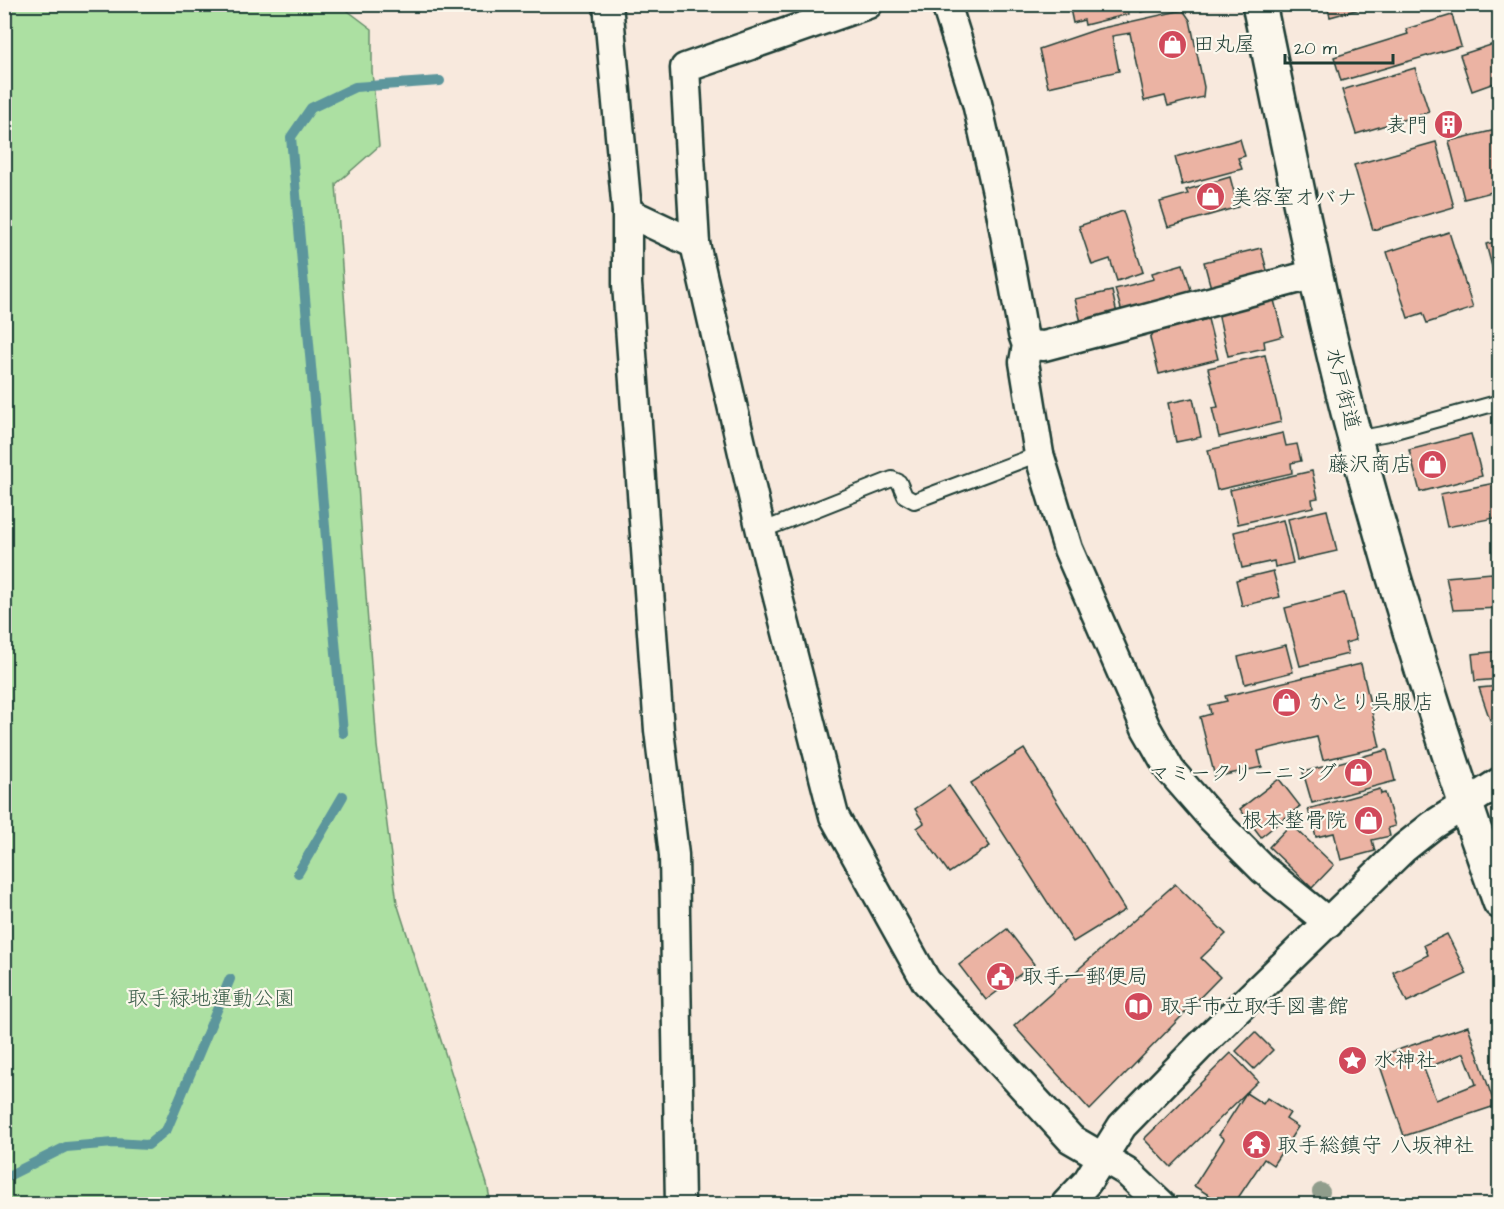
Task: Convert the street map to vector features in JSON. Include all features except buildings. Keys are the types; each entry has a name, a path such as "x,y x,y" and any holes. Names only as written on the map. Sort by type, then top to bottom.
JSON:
{"main road":[{"name":"水戸街道","path":"1259,4 1316,274 1356,439 1451,766 1500,902"}],"street":[{"path":"608,4 627,212 627,284 657,706 674,855 680,1204"},
{"path":"868,4 685,68 695,244 761,531 834,816 926,981 1071,1139 1126,1171 1161,1204"},
{"path":"946,4 977,103 1027,345 1024,362 1039,454 1068,549 1146,728 1170,770 1211,817 1264,870 1329,923"},
{"path":"627,212 695,244"},
{"path":"1027,345 1044,346 1316,274"},
{"path":"1066,1204 1087,1182 1122,1126 1198,1048 1404,848 1433,825 1500,782"}],"lane":[{"path":"1356,439 1388,433 1500,402"},
{"path":"761,531 892,479 899,482 905,496 914,501 1039,454"}],"green space":[{"name":"取手緑地運動公園","path":"5,4 340,5 372,29 372,71 379,146 336,184 377,746 397,903 487,1184 491,1204 5,1204"}],"waterway":[{"path":"343,733 291,137 311,108 355,87 440,81"},
{"path":"298,873 343,796"},
{"path":"4,1178 66,1147 114,1143 148,1145 167,1129 230,979"}],"place":[{"name":"田丸屋","path":"1172,44"},
{"name":"表門","path":"1449,125"},
{"name":"美容室オバナ","path":"1210,197"},
{"name":"藤沢商店","path":"1433,464"},
{"name":"かとり呉服店","path":"1287,702"},
{"name":"マミークリーニング","path":"1358,773"},
{"name":"根本整骨院","path":"1368,820"},
{"name":"取手一郵便局","path":"1001,976"},
{"name":"取手市立取手図書館","path":"1139,1006"},
{"name":"水神社","path":"1353,1060"},
{"name":"取手総鎮守 八坂神社","path":"1256,1145"}]}
